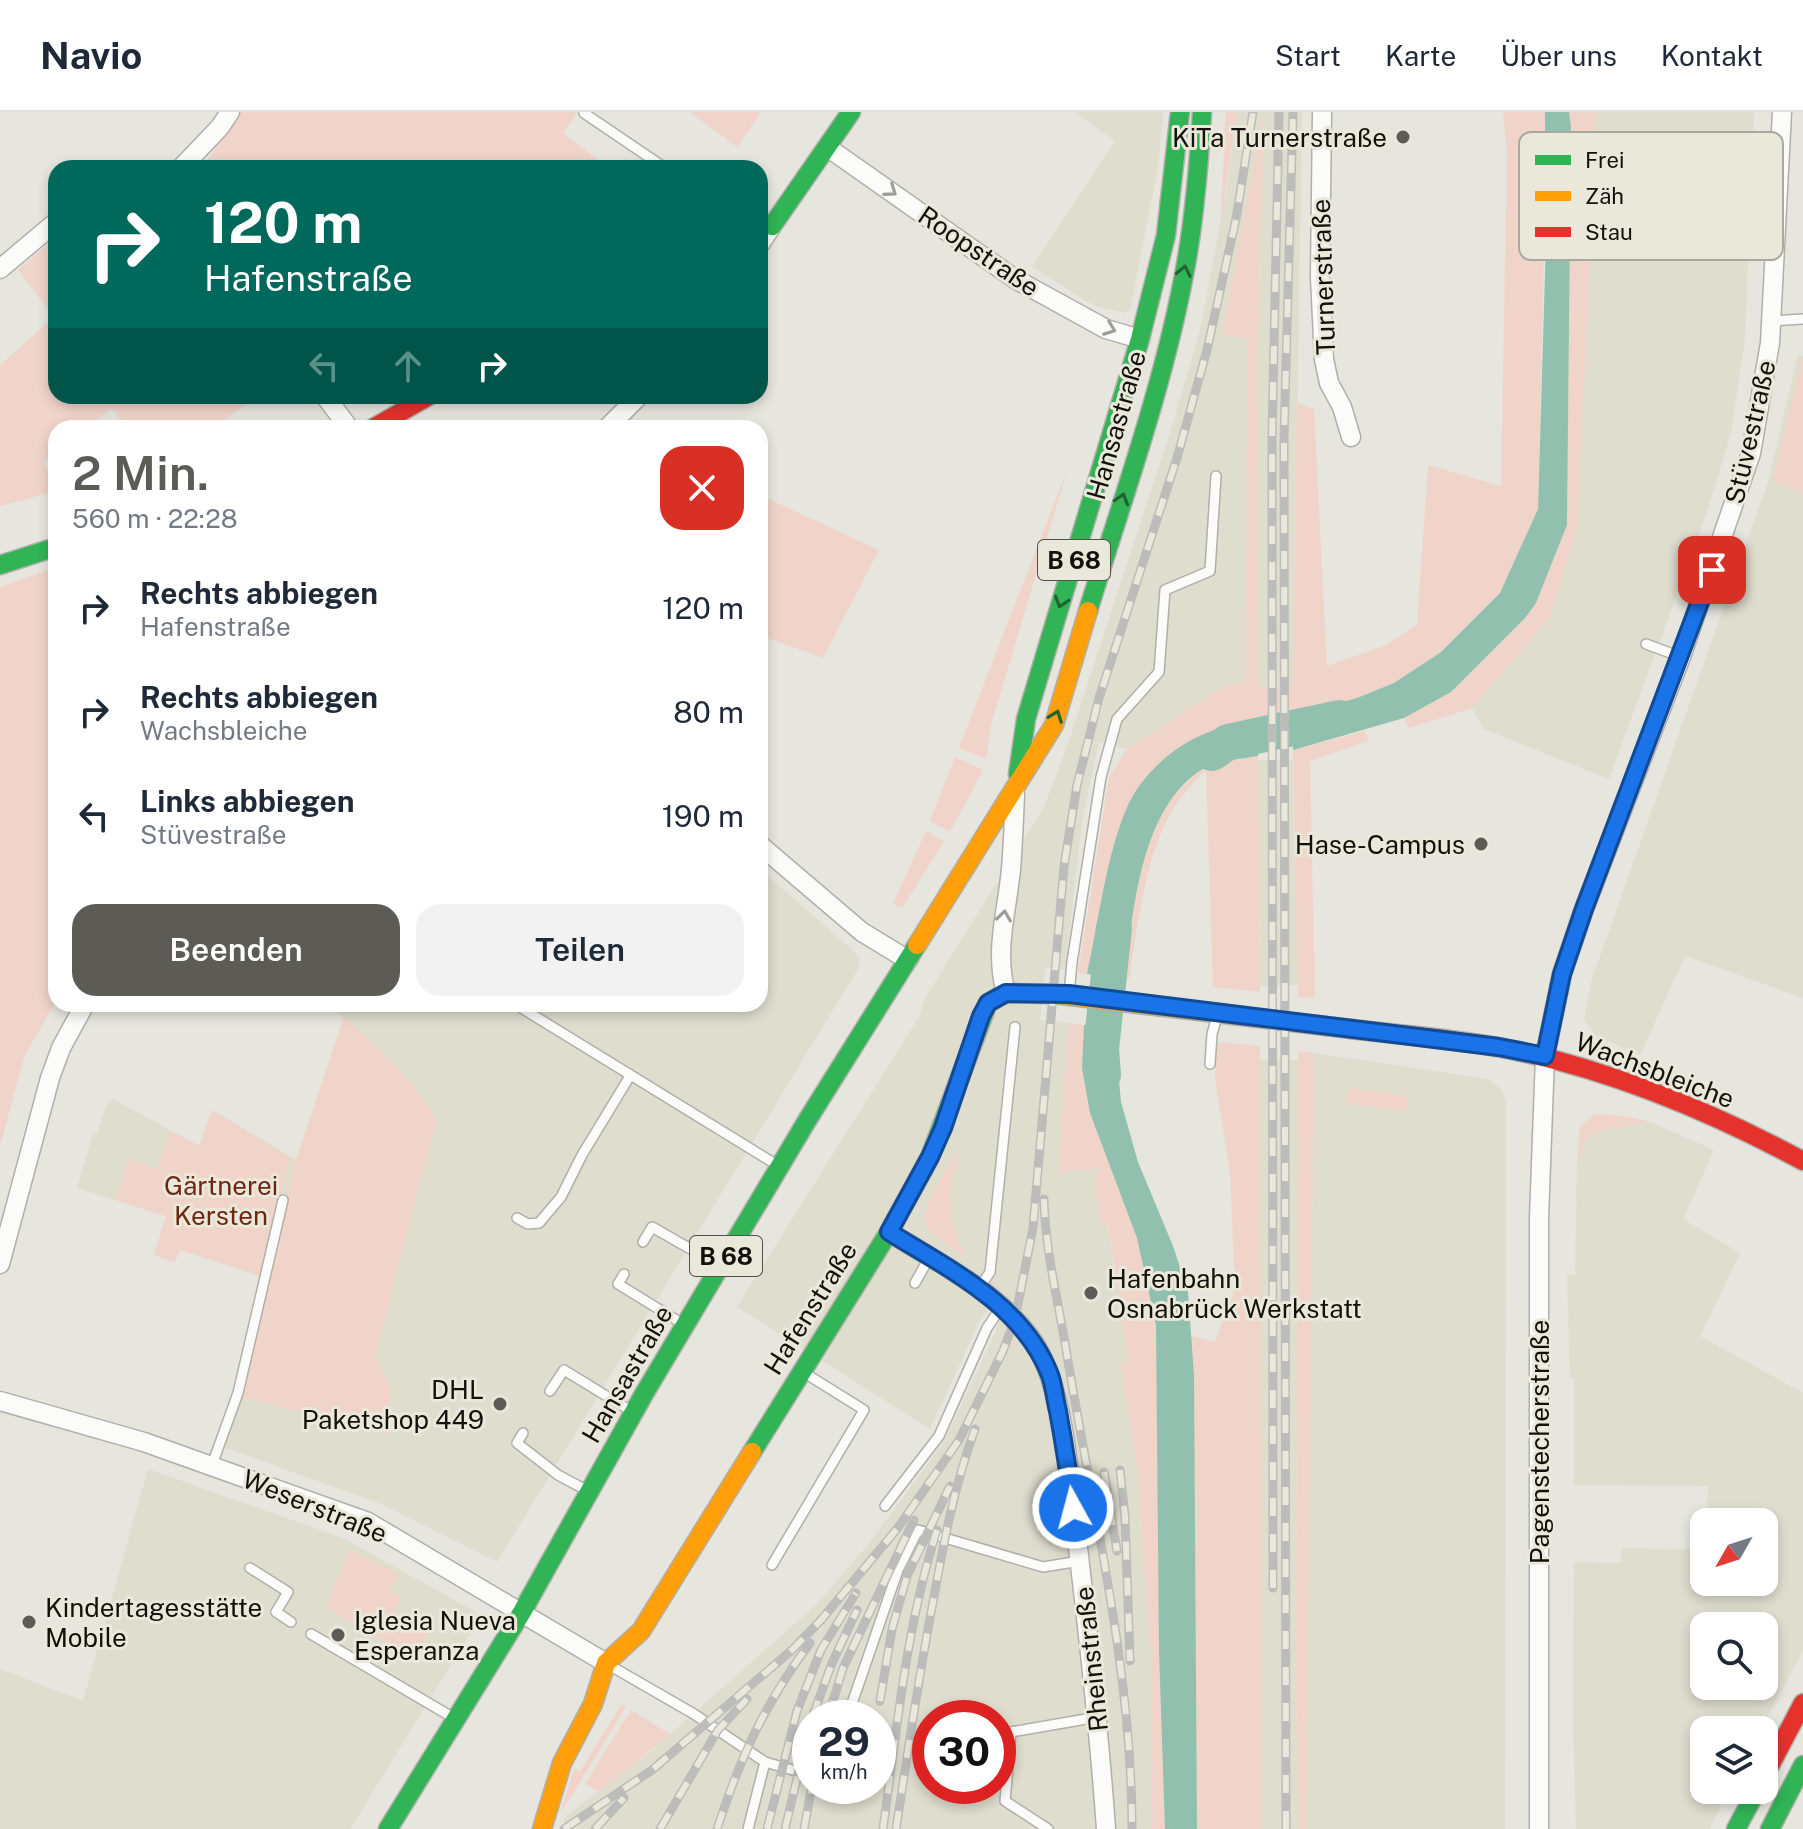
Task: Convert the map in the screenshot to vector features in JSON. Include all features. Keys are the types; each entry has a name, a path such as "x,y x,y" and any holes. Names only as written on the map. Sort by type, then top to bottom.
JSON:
{"main road":[{"path":"768,221 851,112"},
{"name":"Hansastraße","path":"1016,783 1026,719 1140,339 1166,235 1180,112"},
{"name":"Hansastraße","path":"388,1829 522,1612 684,1325 1054,725 1165,356 1186,264 1199,165 1202,112"},
{"path":"387,420 415,404"},
{"path":"0,565 48,550"},
{"name":"Wachsbleiche","path":"1006,993 1074,994 1499,1047 1545,1056 1664,1097 1803,1161"},
{"name":"Hafenstraße","path":"606,1663 641,1631 889,1232 943,1128 981,1016 988,1003 1006,993"},
{"path":"542,1829 562,1763 593,1704 606,1663"},
{"path":"1778,1750 1803,1703"},
{"path":"1770,1829 1803,1765"},
{"path":"1736,1829 1749,1804"}],"street":[{"path":"189,160 230,112"},
{"name":"Turnerstraße","path":"1322,112 1320,277 1324,359 1329,383 1342,407 1351,437"},
{"name":"Stüvestraße","path":"1781,132 1782,112"},
{"name":"Roopstraße","path":"827,147 1015,279 1106,329 1140,339"},
{"path":"0,269 48,229"},
{"name":"Stüvestraße","path":"1545,1056 1562,974 1584,909 1681,657 1751,453 1771,321 1774,260"},
{"path":"615,420 631,404"},
{"path":"1006,993 1000,974 999,951 1011,870 1016,783"},
{"path":"768,852 862,932 908,960"},
{"path":"0,1264 50,1078 61,1048 81,1012"},
{"name":"Pagenstecherstraße","path":"1539,1829 1539,1246 1545,1056"},
{"name":"Rheinstraße","path":"889,1232 1001,1307 1032,1339 1051,1377 1066,1455 1080,1561 1098,1717 1106,1829"},
{"name":"Weserstraße","path":"0,1401 144,1442 368,1522 606,1663"}],"lane":[{"path":"584,113 653,160"},
{"path":"1771,321 1803,319"},
{"path":"1074,994 1072,962 1109,744 1117,719 1159,672 1165,590 1210,571 1216,476"},
{"path":"1646,644 1681,657"},
{"path":"528,1012 780,1166"},
{"path":"1210,1064 1212,1034 1218,1013"},
{"path":"978,1290 990,1272 1015,1027"},
{"path":"517,1218 528,1224 539,1223 561,1197 582,1155 630,1076"},
{"path":"212,1465 238,1393 283,1200"},
{"path":"643,1242 652,1227 720,1266"},
{"path":"915,1283 929,1258"},
{"path":"624,1274 618,1284 684,1325"},
{"path":"885,1506 939,1436 987,1328 1001,1307"},
{"path":"550,1391 564,1370 633,1413"},
{"path":"772,1565 864,1410 801,1371"},
{"path":"523,1433 517,1443 558,1475 590,1492"},
{"path":"853,1700 898,1570 918,1530 1043,1567 1080,1561"},
{"path":"250,1568 288,1592 276,1612 291,1622"},
{"path":"311,1634 455,1719"},
{"path":"606,1663 694,1714 765,1762 792,1770"},
{"path":"1048,1829 1005,1801 1011,1732 1098,1717"},
{"path":"748,1829 765,1762"}],"shaded area":[{"path":"1075,112 1163,112 1158,167 1130,310 1125,313 1095,306 1032,267 1115,141"},
{"path":"1237,112 1302,112 1293,688 1258,688 1257,359 1264,117 1222,334 1247,338 1246,680 1219,690 1127,749 1099,742 1082,821 1065,970 1045,967 1040,1020 1069,1023 1058,1172 1100,1168 1101,1224 1107,1223 1129,1361 1121,1363 1137,1467 1151,1652 1151,1829 564,1829 565,1817 651,1751 816,1605 867,1546 943,1443 996,1331 1004,1290 979,1322 930,1429 737,1307 919,1017 925,998 1044,807 1067,747 1174,420 1201,326 1227,188"},
{"path":"1545,112 1569,112 1571,132 1545,132"},
{"path":"1597,112 1754,112 1753,132 1596,132"},
{"path":"1545,260 1570,260 1567,525 1536,603 1525,618 1451,692 1404,718 1293,750 1293,716 1357,698 1394,683 1441,652 1500,593 1538,509"},
{"path":"1590,260 1748,260 1745,339 1731,433 1707,512 1609,779 1484,729 1472,708 1551,616 1577,529"},
{"path":"1798,355 1803,356 1803,998 1685,956 1640,1055 1596,1036 1584,1020 1591,982 1768,482"},
{"path":"1258,722 1258,756 1223,761 1204,768 1182,786 1165,808 1143,863 1124,979 1087,974 1114,844 1134,793 1162,761 1197,737 1227,727"},
{"path":"1258,760 1293,760 1298,985 1260,986"},
{"path":"768,876 860,958 858,969 497,1562 381,1504 224,1447 241,1396 268,1279 180,1250 175,1262 154,1255 166,1216 77,1188 93,1134 97,1134 105,1108 113,1099 199,1146 212,1110 296,1160 344,1018 337,1012 768,1012"},
{"path":"1084,1025 1120,1029 1117,1060 1121,1102 1138,1162 1173,1246 1188,1292 1194,1375 1197,1829 1165,1829 1159,1651 1156,1325 1137,1238 1090,1113 1082,1068"},
{"path":"1314,1053 1488,1079 1500,1088 1506,1100 1505,1829 1306,1829"},
{"path":"1260,1060 1298,1060 1298,1829 1262,1829"},
{"path":"1650,1122 1714,1150 1683,1219 1740,1253 1700,1336 1803,1393 1803,1650 1778,1698 1778,1612 1690,1612 1690,1700 1777,1700 1768,1716 1690,1716 1690,1804 1722,1804 1709,1829 1576,1829 1574,1562 1621,1563 1622,1548 1690,1550 1690,1596 1778,1596 1778,1508 1707,1508 1708,1486 1574,1485 1574,1378 1570,1378 1567,1275 1575,1275 1577,1162 1587,1138 1599,1131"},
{"path":"148,1469 343,1538 476,1612 478,1621 350,1829 0,1829 0,1669 83,1701"}],"green space":[{"path":"240,112 578,112 563,133 598,160 207,160"},
{"path":"690,112 761,112 737,147"},
{"path":"1226,112 1237,112 1220,229"},
{"path":"1264,112 1257,359 1258,687 1293,687 1297,403 1314,409 1327,666 1384,646 1417,625 1428,465 1501,486 1507,151 1503,112 1545,112 1547,132 1519,132 1519,260 1544,260 1538,509 1500,593 1441,652 1395,683 1357,698 1293,716 1244,724 1227,761 1258,756 1260,992 1213,987 1206,771 1177,804 1161,833 1143,895 1129,979 1124,979 1136,893 1155,829 1172,798 1207,766 1120,830 1087,974 1078,973 1109,778 1127,749 1219,690 1246,680 1247,338 1222,335"},
{"path":"1569,112 1597,112 1596,132 1571,132"},
{"path":"48,244 48,309 18,270"},
{"path":"1570,260 1590,260 1577,529 1551,616 1472,708 1409,728 1404,718 1451,692 1525,618 1536,602 1567,525"},
{"path":"48,322 48,404 247,404 224,420 120,420 112,408 96,420 48,420 48,457 43,461 48,473 48,493 0,506 0,365"},
{"path":"1803,359 1803,493 1773,481"},
{"path":"1068,468 991,725 986,759 959,748"},
{"path":"768,499 879,550 823,658 768,638"},
{"path":"48,570 50,1012 24,1057 0,1147 0,587"},
{"path":"1365,731 1368,741 1310,761 1315,998 1298,997 1293,750"},
{"path":"955,757 983,770 950,832 930,821"},
{"path":"926,831 944,842 902,908 893,904"},
{"path":"344,1017 408,1080 436,1121 375,1356 390,1388 387,1435 241,1396 296,1160"},
{"path":"1069,1023 1084,1025 1082,1068 1090,1113 1137,1238 1156,1325 1158,1352 1192,1336 1215,1342 1235,1289 1230,1172 1215,1080 1216,1042 1260,1046 1262,1829 1151,1829 1151,1652 1137,1467 1120,1363 1129,1361 1108,1224 1101,1224 1095,1186 1099,1168 1058,1173"},
{"path":"1298,1051 1314,1053 1306,1829 1298,1829 1296,1666"},
{"path":"1348,1088 1409,1096 1407,1111 1346,1104"},
{"name":"Gärtnerei Kersten","path":"212,1110 290,1157 262,1276 180,1250 175,1262 154,1255 166,1216 116,1200 128,1159 157,1169 171,1131 200,1146"},
{"path":"1594,1114 1625,1116 1650,1122 1599,1131 1587,1138 1577,1162 1580,1127"},
{"path":"961,1148 950,1203 954,1228 967,1257 935,1236 925,1219 930,1198"},
{"path":"349,1549 399,1574 390,1590 401,1597 393,1611 429,1632 413,1658 326,1608"},
{"path":"622,1704 626,1707 560,1814 574,1768 580,1771"},
{"path":"631,1710 670,1734 599,1792 585,1784"}],"waterway":[{"path":"1212,753 1228,742 1339,718"},
{"path":"1103,1075 1101,1049 1114,928"}],"railway":[{"path":"564,1829 652,1770 793,1649 821,1620 897,1529 959,1440 1003,1351 1015,1319 1033,1228 1064,866 1077,785 1099,698 1177,458 1207,350 1236,219 1253,112"},
{"path":"1273,1588 1272,438 1279,112"},
{"path":"1286,1829 1284,438 1293,112"},
{"path":"1044,1199 1050,1258 1118,1650 1126,1710 1132,1829"},
{"path":"896,1829 942,1554 956,1491 975,1429"},
{"path":"1120,1470 1125,1517 1130,1661"},
{"path":"1104,1472 1117,1551"},
{"path":"880,1700 892,1629 907,1576 950,1486"},
{"path":"833,1700 843,1668 914,1520"},
{"path":"883,1829 910,1641 937,1530"},
{"path":"767,1829 797,1711 821,1650 856,1593"},
{"path":"819,1700 857,1610"},
{"path":"717,1829 755,1732 779,1688 810,1643"},
{"path":"660,1829 718,1730 747,1699"},
{"path":"595,1829 624,1798"},
{"path":"785,1829 792,1800"},
{"path":"804,1829 809,1804"}],"traffic: fast":[{"path":"768,225 772,226 851,112"},
{"path":"1018,774 1026,719 1140,339 1166,235 1180,112"},
{"path":"1088,611 1167,352 1192,226 1202,112"},
{"path":"0,565 48,550"},
{"path":"388,1829 522,1612 644,1394 808,1119 917,945"},
{"path":"752,1452 889,1232 930,1157 988,1003 1006,993 1053,994"},
{"path":"1770,1829 1803,1765"},
{"path":"1736,1829 1749,1804"}],"traffic: slow":[{"path":"917,945 1054,725 1088,611"},
{"path":"1053,994 1351,1029"},
{"path":"542,1829 562,1763 593,1704 606,1663 641,1631 752,1452"}],"traffic: jam":[{"path":"387,420 415,404"},
{"path":"1351,1029 1483,1045 1580,1067 1657,1093 1803,1161"},
{"path":"1778,1750 1803,1703"}],"place":[{"name":"KiTa Turnerstraße","path":"1403,137"},
{"name":"Hase-Campus","path":"1481,844"},
{"name":"Hafenbahn Osnabrück Werkstatt","path":"1091,1293"},
{"name":"DHL Paketshop 449","path":"500,1404"},
{"name":"Kindertagesstätte Mobile","path":"29,1622"},
{"name":"Iglesia Nueva Esperanza","path":"338,1635"}],"route":[{"path":"1073,1508 1051,1377 1032,1339 1015,1319 987,1295 889,1232 943,1128 988,1003 1006,993 1078,995 1499,1047 1545,1056 1562,974 1584,909 1712,570"}]}
